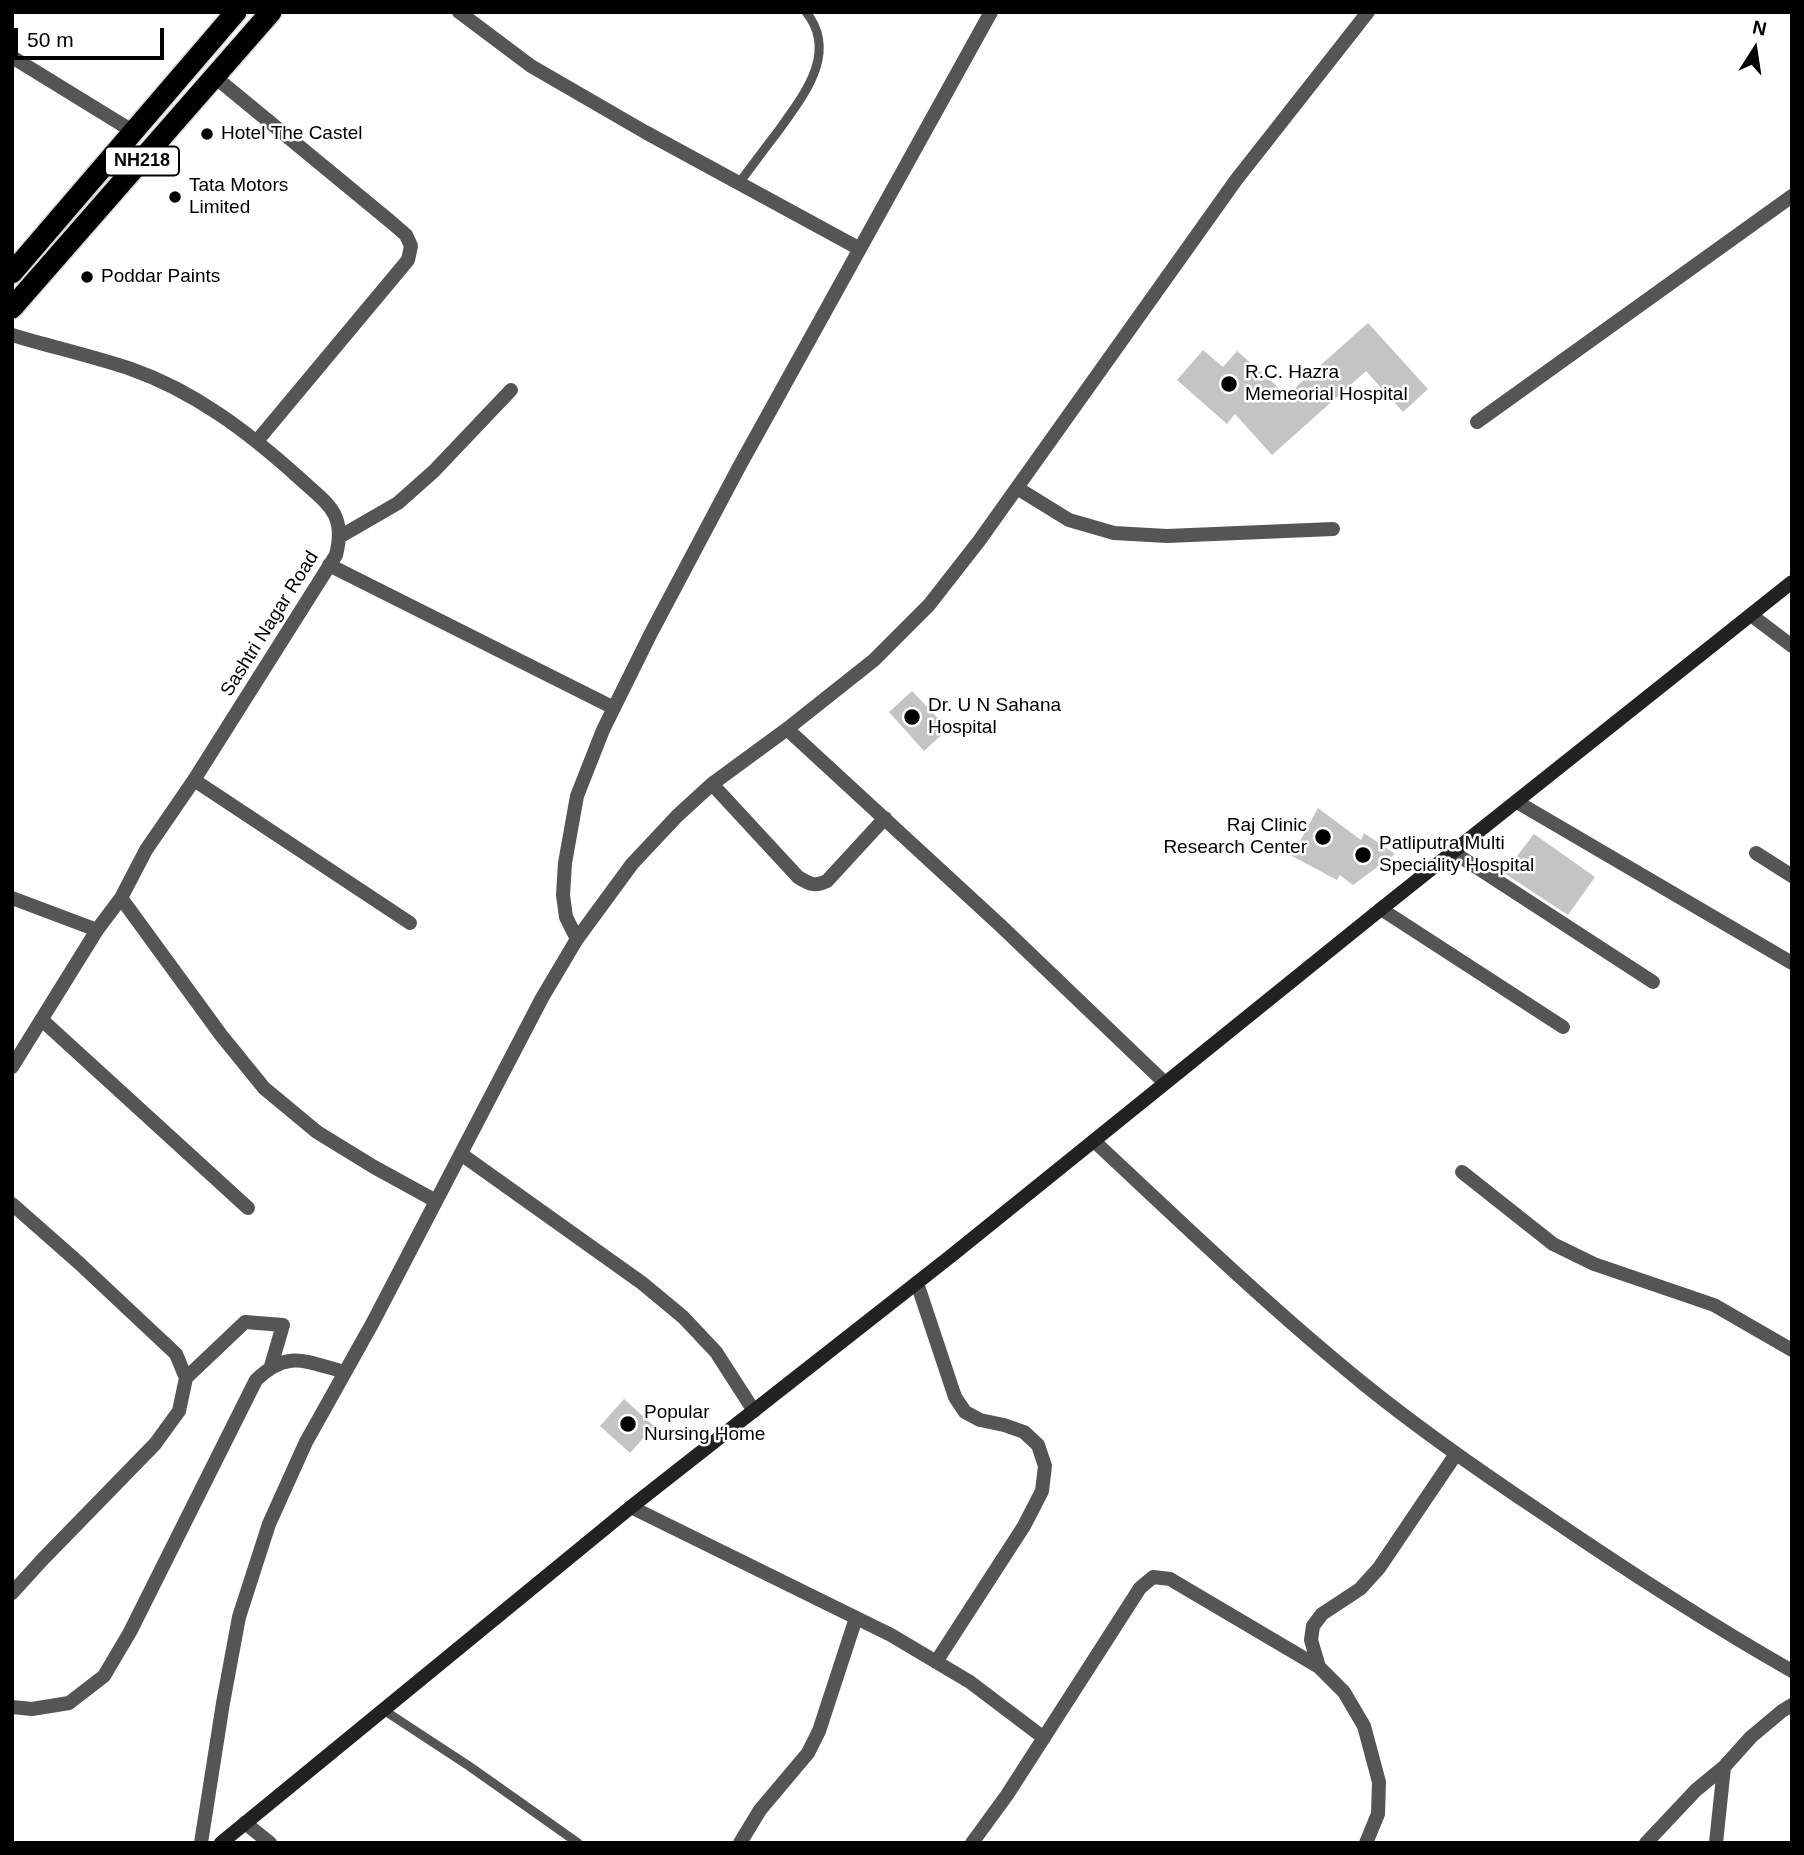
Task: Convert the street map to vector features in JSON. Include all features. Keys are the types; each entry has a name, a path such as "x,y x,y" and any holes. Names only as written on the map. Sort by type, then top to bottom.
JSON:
{"highway":[{"name":"NH218","path":"12,272 236,12"},
{"name":"NH218","path":"12,308 271,12"}],"main road":[{"path":"221,1843 631,1507 918,1283 1792,582"}],"street":[{"path":"459,12 531,66 860,249"},
{"path":"577,939 566,917 563,895 565,863 578,796 614,708 739,467 991,12"},
{"path":"201,1843 222,1703 239,1617 269,1524 306,1442 461,1154 541,998 577,939 632,863 677,816 712,784 788,729 874,660 929,605 1017,488 1236,180 1368,12"},
{"path":"12,57 134,132"},
{"path":"215,77 406,234 411,246 408,260 257,441"},
{"path":"1477,422 1792,196"},
{"path":"12,335 132,369 178,389 226,418 257,441 328,505 338,520 341,536 398,503 434,471 511,390"},
{"path":"1017,488 1069,520 1114,533 1167,536 1333,528"},
{"name":"Sashtri Nagar Road","path":"12,1067 97,930 121,898 146,850 194,780 336,555 341,536"},
{"path":"329,565 614,708"},
{"path":"1751,615 1792,646"},
{"path":"788,729 1001,926 1165,1083"},
{"path":"194,780 410,923"},
{"path":"712,784 798,877 809,884 819,885 827,881 885,818"},
{"path":"1517,802 1792,963"},
{"path":"1453,852 1653,982"},
{"path":"1756,853 1792,876"},
{"path":"12,898 97,930"},
{"path":"121,898 221,1035 264,1088 317,1132 436,1201"},
{"path":"1381,909 1563,1027"},
{"path":"42,1020 248,1208"},
{"path":"1094,1141 1248,1285 1366,1385 1456,1454 1601,1553 1792,1671"},
{"path":"461,1154 642,1283 683,1317 716,1352 754,1410"},
{"path":"1462,1172 1553,1244 1594,1264 1714,1305 1792,1350"},
{"path":"12,1204 176,1354 186,1378"},
{"path":"918,1283 955,1397 965,1412 980,1420 1024,1432 1038,1445 1045,1466 1042,1491 1024,1527 936,1662"},
{"path":"12,1594 155,1444 179,1411 186,1378 245,1322 283,1325 271,1366"},
{"path":"12,1707 32,1710 69,1703 104,1676 130,1632 256,1380 271,1366 294,1359 345,1372"},
{"path":"1319,1667 1311,1640 1313,1626 1322,1614 1360,1589 1380,1568 1456,1454"},
{"path":"631,1507 891,1635 970,1682 1044,1738"},
{"path":"972,1843 1007,1795 1140,1588 1153,1577 1170,1579 1319,1667 1344,1692 1364,1726 1379,1782 1378,1814 1366,1843"},
{"path":"740,1843 760,1810 794,1771 814,1742 856,1618"},
{"path":"1646,1843 1751,1737 1792,1705"},
{"path":"1716,1843 1724,1767"},
{"path":"245,1823 270,1843"}],"lane":[{"path":"739,183 804,96 815,76 820,54 818,34 806,12"},
{"path":"382,1709 578,1843"}],"building":[{"path":"1368,323 1428,389 1403,412 1366,371 1272,455 1235,414 1227,424 1177,380 1203,350 1223,367 1237,351 1287,395"},
{"path":"912,691 948,729 924,751 889,712"},
{"path":"1318,808 1361,840 1364,833 1395,854 1353,885 1340,875 1337,880 1292,856"},
{"path":"1534,834 1595,877 1568,915 1504,873"},
{"path":"624,1399 654,1426 630,1453 600,1426"}],"place":[{"name":"Hotel The Castel","path":"207,134"},
{"name":"Tata Motors Limited","path":"175,197"},
{"name":"Poddar Paints","path":"87,277"},
{"name":"R.C. Hazra Memeorial Hospital","path":"1229,384"},
{"name":"Dr. U N Sahana Hospital","path":"912,717"},
{"name":"Raj Clinic Research Center","path":"1323,837"},
{"name":"Patliputra Multi Speciality Hospital","path":"1363,855"},
{"name":"Popular Nursing Home","path":"628,1424"}]}
